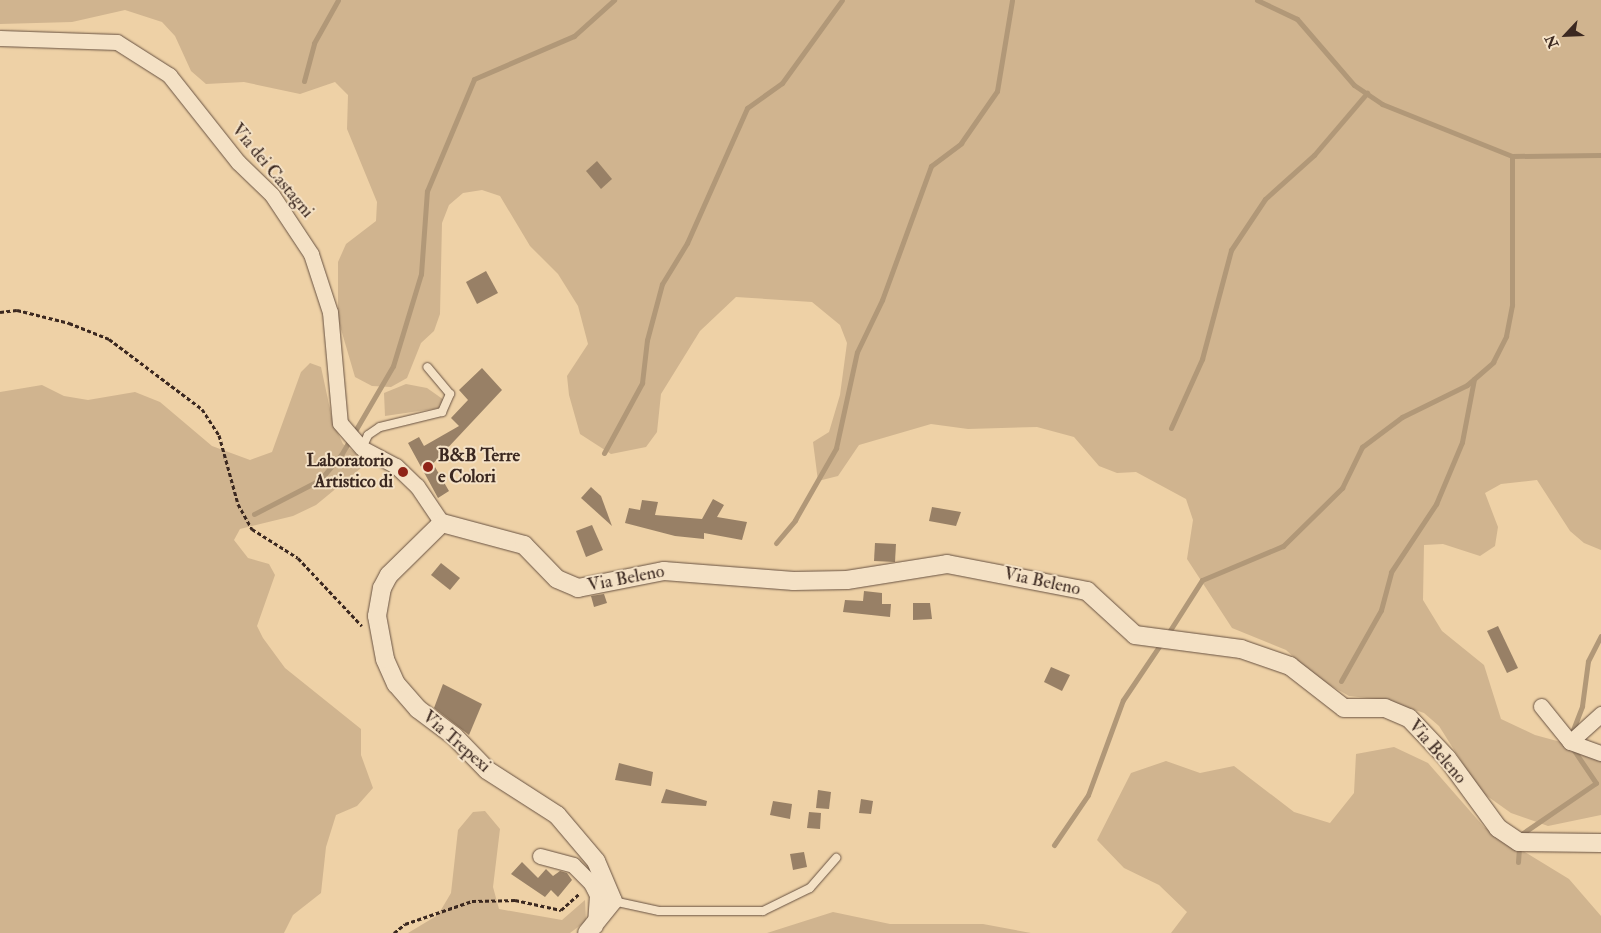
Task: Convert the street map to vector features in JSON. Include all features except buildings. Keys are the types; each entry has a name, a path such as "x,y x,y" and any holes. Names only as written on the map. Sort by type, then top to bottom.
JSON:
{"street":[{"name":"Via dei Castagni","path":"0,38 117,42 150,60 190,97 238,162 272,195 311,254 330,312 340,423 362,448 396,466 416,486 442,523"},
{"name":"Via Trepexi","path":"442,523 389,575 382,588 377,616 381,643 396,684 418,709 454,736 487,770 558,815 574,832 604,873 613,901"},
{"name":"Via Beleno","path":"442,523 524,545 557,579 578,588 664,571 794,581 847,580 947,564 1087,591 1135,635 1241,648 1290,666 1344,708 1385,708 1409,718 1447,758 1498,828 1519,842 1601,844"},
{"path":"1541,706 1570,742 1601,753"},
{"path":"1570,742 1601,714"},
{"path":"540,856 573,865 591,883 597,895 591,930"},
{"path":"591,930 613,901"}],"lane":[{"path":"362,448 368,434 380,427 442,412 450,394 427,367"},
{"path":"613,901 659,911 763,911 810,888 836,858"}],"path":[{"path":"0,312 17,310 69,323 109,339 202,409 219,435 238,504 252,529 298,558 381,643"},
{"path":"394,933 405,924 472,901 516,900 561,910 591,883"}],"shaded area":[{"path":"0,0 1601,0 1601,550 1584,543 1570,531 1537,480 1501,484 1485,493 1498,527 1495,546 1480,556 1443,544 1424,545 1423,600 1442,631 1484,665 1501,719 1535,735 1601,753 1601,815 1548,826 1511,813 1480,791 1439,726 1424,713 1385,700 1349,696 1316,677 1286,650 1232,628 1187,559 1193,520 1186,499 1136,472 1117,473 1099,466 1074,437 1037,427 968,429 931,424 859,445 838,476 818,481 813,442 829,432 840,395 847,343 840,325 812,302 736,297 700,331 661,394 657,432 646,447 611,454 580,434 569,395 567,376 588,344 578,306 558,274 530,246 500,196 482,190 463,193 449,205 442,223 440,314 434,331 421,343 407,378 391,387 372,386 355,377 338,319 338,262 346,244 376,221 377,202 347,129 348,95 335,82 300,94 244,82 206,84 191,71 175,36 162,22 125,10 72,22 0,24"},
{"path":"310,363 321,367 333,423 343,444 361,457 361,468 316,505 293,516 240,529 234,540 248,558 269,564 275,575 257,626 263,638 285,668 361,729 361,755 373,788 357,806 336,815 326,847 321,893 293,915 284,933 0,933 0,392 42,385 64,396 88,400 135,392 160,402 212,446 250,460 272,452 301,372"},
{"path":"406,384 427,388 444,400 440,408 385,416 384,393"},
{"path":"1394,747 1428,763 1484,827 1569,879 1601,916 1601,933 1171,933 1187,912 1159,885 1124,868 1097,840 1131,773 1166,761 1200,773 1234,766 1294,812 1330,823 1354,793 1356,754"},
{"path":"485,811 500,829 493,887 499,909 562,920 585,900 586,921 570,933 408,933 438,915 451,893 458,830 473,812"},
{"path":"833,912 890,924 983,924 1031,933 767,933"}],"waterway":[{"path":"304,81 314,43 338,0"},
{"path":"254,514 320,480 341,455 393,366 421,274 427,191 474,79 574,36 614,0"},
{"path":"604,453 642,383 647,340 662,284 687,243 747,108 782,83 842,0"},
{"path":"776,543 795,520 836,448 857,352 882,300 931,166 961,143 997,91 1012,0"},
{"path":"1257,0 1297,19 1354,85 1382,104 1512,156 1601,155"},
{"path":"1171,428 1202,359 1231,250 1265,199 1314,155 1367,93"},
{"path":"1167,635 1202,580 1283,546 1342,488 1362,447 1402,417 1467,385 1493,362 1506,336 1512,305 1512,156"},
{"path":"1341,681 1381,610 1391,572 1436,504 1462,442 1474,379"},
{"path":"1571,735 1582,706 1588,661 1601,636"},
{"path":"1054,845 1088,795 1123,700 1162,642"},
{"path":"1518,862 1520,835 1596,783 1571,746"}],"place":[{"name":"B&B Terre e Colori","path":"428,467"},
{"name":"Laboratorio Artistico di","path":"403,472"}]}
